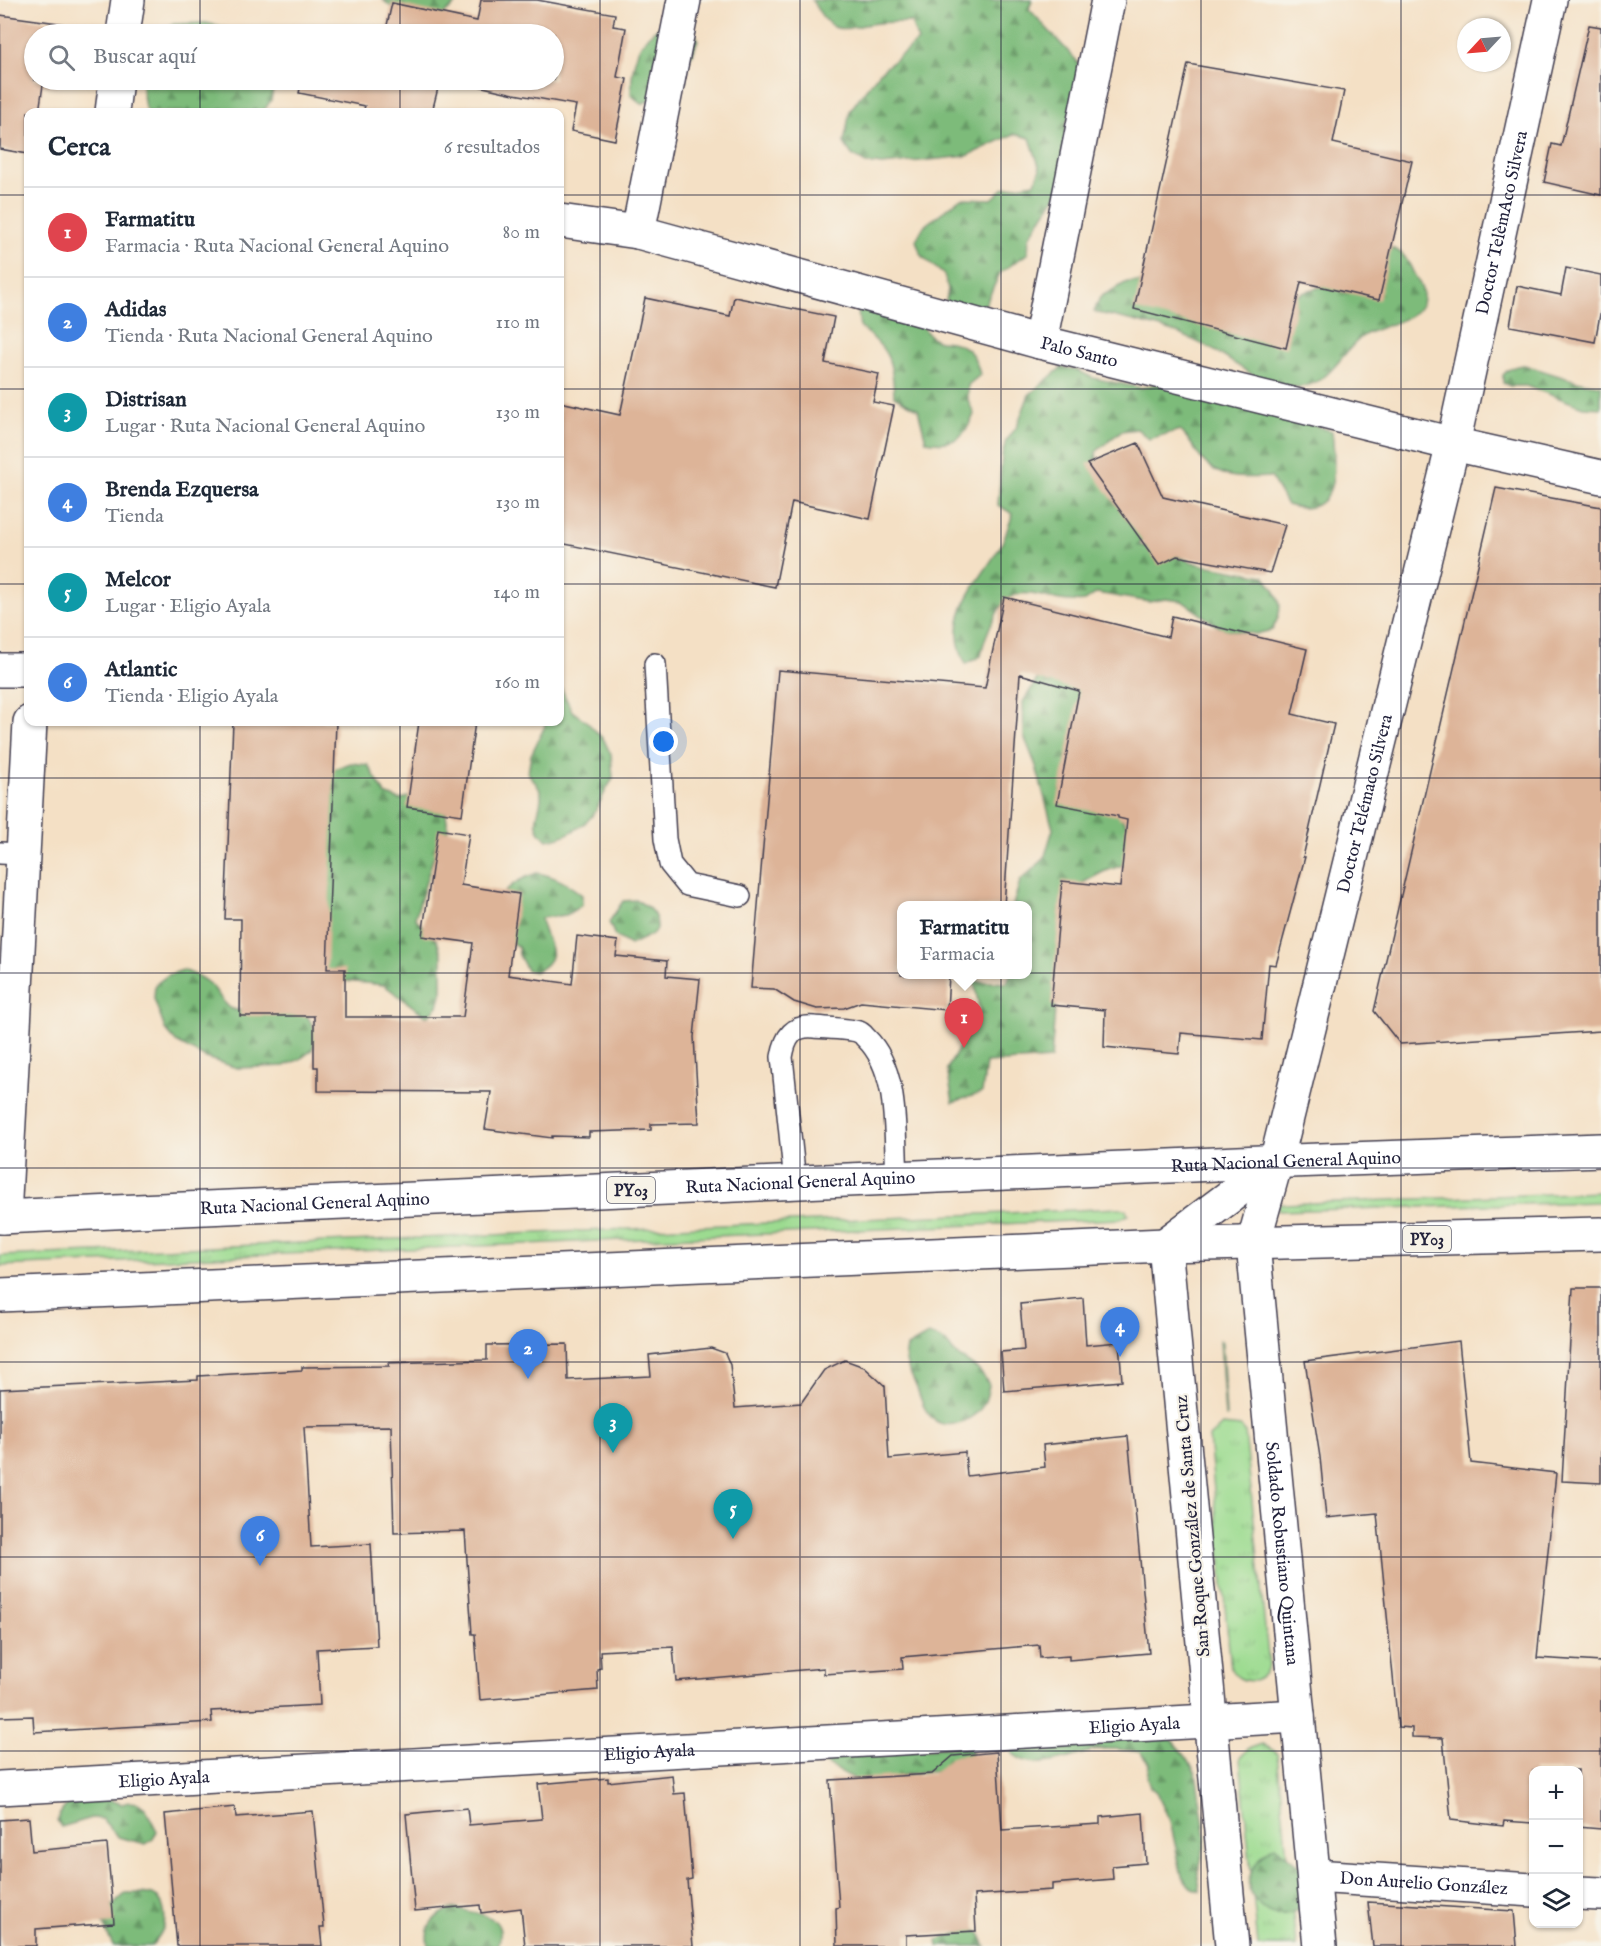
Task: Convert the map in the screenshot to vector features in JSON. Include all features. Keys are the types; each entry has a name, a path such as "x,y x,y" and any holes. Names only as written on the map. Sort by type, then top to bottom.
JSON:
{"main road":[{"path":"124,24 128,0"},
{"path":"638,232 684,0"},
{"path":"1040,342 1108,0"},
{"name":"Doctor TelèmAco Silvera","path":"1453,444 1550,0"},
{"path":"113,108 115,90"},
{"name":"Palo Santo","path":"564,222 638,232 1040,342 1453,444 1601,477"},
{"name":"Doctor Telémaco Silvera","path":"1276,1162 1453,444"},
{"path":"0,670 24,670"},
{"path":"2,1217 11,854 29,726"},
{"name":"Ruta Nacional General Aquino","path":"2,1217 1601,1150"},
{"path":"1165,1245 1276,1162"},
{"name":"Soldado Robustiano Quintana","path":"1276,1162 1253,1244 1320,1946"},
{"name":"PY03","path":"0,1295 1165,1245 1601,1234"},
{"name":"San Roque González de Santa Cruz","path":"1165,1245 1232,1946"},
{"name":"Eligio Ayala","path":"0,1788 1298,1716"},
{"name":"Don Aurelio González","path":"1314,1876 1529,1890"},
{"path":"1583,1893 1601,1894"}],"lane":[{"path":"655,664 665,839 670,864 687,885 740,896"},
{"path":"795,1182 782,1057 784,1042 792,1031 810,1027 859,1032 876,1048 891,1085 897,1178"}],"green space":[{"path":"383,0 456,0 456,4 442,16 394,9"},
{"path":"812,0 1032,0 1029,9 1076,60 1091,90 1099,120 1067,119 1063,150 1065,181 1029,237 1028,253 1000,273 986,303 965,326 945,307 948,289 944,275 921,255 916,240 924,226 961,198 992,199 1004,188 1035,183 1040,169 1030,138 1014,134 967,156 882,165 866,163 852,155 844,143 850,111 880,72 918,41 911,22 878,23 846,28 833,26 820,13"},
{"path":"674,20 689,24 698,39 693,54 682,67 670,89 642,104 631,95 635,59 644,40 652,32"},
{"path":"142,90 273,90 271,100 266,108 145,108"},
{"path":"1383,245 1403,255 1420,284 1423,300 1419,309 1402,320 1363,336 1334,368 1318,381 1308,385 1297,387 1274,384 1182,335 1094,312 1100,297 1127,282 1159,283 1269,308 1310,290 1350,279"},
{"path":"872,306 916,314 930,336 939,341 963,346 971,353 980,375 968,385 968,400 974,414 962,435 956,439 943,442 926,441 918,409 894,396 888,357 877,342 860,327 858,312"},
{"path":"1524,365 1572,380 1601,385 1601,408 1583,407 1527,386 1510,386 1503,383 1503,375 1507,371"},
{"path":"1062,367 1077,370 1093,378 1141,388 1172,380 1332,431 1334,460 1331,487 1326,498 1317,505 1304,508 1287,505 1271,477 1232,476 1207,465 1180,430 1149,439 1137,429 1121,431 1096,452 1098,467 1150,534 1138,545 1198,564 1264,576 1277,596 1280,608 1272,630 1256,634 1222,629 1182,601 1165,599 1150,602 1097,593 1085,601 1078,601 1019,594 1010,597 1002,605 988,631 981,656 966,664 959,647 960,616 974,587 1001,545 1013,514 998,505 1002,456 1006,441 1016,428 1029,395"},
{"path":"1040,675 1094,695 1114,808 1132,832 1131,862 1103,872 1075,887 1056,997 1051,1059 986,1063 982,1093 953,1102 947,1069 980,1012 974,981 1007,983 1008,979 1032,979 1032,901 1014,901 1020,881 1044,859 1053,829 1036,766 1024,736 1023,702"},
{"path":"564,694 572,711 587,722 604,740 611,755 613,779 596,810 582,826 547,840 541,834 537,818 541,794 538,785 528,773 531,755 545,726 564,726"},
{"path":"351,763 368,765 385,794 400,800 430,789 444,799 448,829 433,858 415,918 437,941 442,955 442,990 438,1006 427,1017 384,985 336,980 321,973 320,774"},
{"path":"537,873 555,878 571,887 582,895 582,905 566,915 541,918 551,954 545,966 535,972 527,970 519,955 518,947 511,942 503,895 518,881"},
{"path":"636,900 652,912 656,919 657,929 651,935 630,945 615,936 609,922 623,901"},
{"path":"183,970 206,981 227,1006 236,1010 264,1010 301,1005 317,1033 312,1050 300,1059 284,1066 237,1068 206,1058 176,1042 165,1029 154,999 155,985 168,975"},
{"path":"1601,1192 1601,1202 1278,1211 1278,1205 1282,1204"},
{"path":"1121,1208 1126,1210 1128,1215 1121,1219 0,1266 0,1256"},
{"path":"928,1335 943,1341 958,1356 980,1372 989,1385 984,1403 969,1419 954,1424 939,1423 925,1408 906,1359 907,1347"},
{"path":"1220,1340 1222,1342 1226,1417 1225,1417"},
{"path":"1222,1425 1241,1427 1245,1432 1269,1666 1262,1676 1251,1681 1240,1678 1231,1669 1209,1437"},
{"path":"1165,1731 1196,1773 1206,1838 1198,1874 1200,1891 1192,1889 1182,1876 1170,1821 1156,1792 1150,1787 1147,1779 1149,1764 1140,1752 1101,1749 1043,1763 1021,1759 1011,1752 1013,1743"},
{"path":"1262,1744 1277,1754 1296,1946 1258,1946 1240,1758 1248,1749"},
{"path":"973,1746 968,1762 942,1771 903,1775 880,1787 872,1788 822,1762 818,1755"},
{"path":"89,1794 122,1804 138,1803 145,1808 157,1831 153,1839 146,1844 118,1837 102,1819 92,1818 61,1827 57,1820 62,1810 79,1797"},
{"path":"1275,1846 1312,1876 1311,1905 1289,1913 1275,1914 1260,1905 1252,1895 1249,1879 1253,1869"},
{"path":"126,1893 152,1895 161,1903 164,1924 161,1933 151,1946 113,1946 102,1922 111,1907"},
{"path":"453,1908 481,1914 495,1921 500,1935 498,1946 428,1946 429,1926 441,1914"},
{"path":"973,1929 980,1933 986,1946 938,1946 937,1940"}],"building":[{"path":"481,0 537,0 615,14 613,26 626,28 617,77 627,79 615,140 571,131 576,105 496,90 564,90 564,24 387,24 392,3 477,21"},
{"path":"0,15 65,24 24,24 24,90 42,90 40,108 24,108 24,153 0,149"},
{"path":"1589,25 1601,27 1601,195 1544,182 1552,144 1561,146"},
{"path":"1188,64 1344,91 1333,143 1412,161 1379,300 1301,282 1286,348 1134,309"},
{"path":"300,90 438,90 433,108 364,108 365,106 299,93"},
{"path":"1566,268 1601,275 1601,309 1595,342 1510,326 1517,286 1561,295"},
{"path":"734,297 834,317 825,363 879,374 873,402 894,406 870,519 792,502 775,587 564,544 564,403 620,415 645,298 730,316"},
{"path":"1138,443 1163,497 1285,525 1270,573 1177,556 1159,565 1087,464"},
{"path":"1496,488 1601,507 1601,1031 1400,1044 1374,1011"},
{"path":"1004,597 1168,637 1172,616 1307,649 1292,714 1334,724 1303,857 1305,857 1276,965 1269,964 1262,1040 1181,1033 1179,1054 1104,1047 1105,1010 1051,1005 1062,881 1120,887 1127,820 1118,818 1118,816 1057,804 1079,691 1020,674 1004,901 897,901 897,979 949,979 947,1010 861,1002 844,1008 817,1009 794,1002 774,989 751,988 778,670 985,688"},
{"path":"233,726 336,726 327,969 345,969 345,1017 463,1017 473,943 422,936 438,829 469,834 461,885 519,894 508,975 572,984 577,936 618,941 616,956 667,961 666,976 700,979 694,1037 699,1123 651,1124 651,1130 589,1132 589,1137 552,1136 552,1138 485,1129 491,1092 318,1091 318,1067 314,1067 314,1016 240,1016 241,919 225,919"},
{"path":"418,726 474,726 462,815 407,807"},
{"path":"1573,1288 1601,1288 1601,1483 1562,1481"},
{"path":"1083,1298 1086,1345 1119,1342 1122,1381 1004,1391 1001,1352 1024,1350 1020,1304"},
{"path":"1459,1341 1471,1463 1556,1473 1537,1658 1601,1662 1601,1829 1583,1827 1583,1766 1529,1766 1529,1823 1504,1821 1503,1826 1451,1820 1443,1738 1412,1737 1412,1728 1398,1727 1377,1513 1326,1518 1320,1457 1305,1361"},
{"path":"567,1344 568,1380 651,1376 649,1355 711,1348 725,1353 730,1365 735,1408 801,1403 824,1370 845,1360 864,1367 885,1386 889,1459 965,1452 967,1476 1045,1467 1043,1445 1128,1436 1149,1653 1069,1660 1069,1656 1040,1658 1039,1645 902,1657 903,1669 824,1674 824,1668 676,1681 673,1647 600,1651 601,1668 597,1669 598,1690 480,1700 475,1634 472,1634 465,1531 394,1533 391,1426 304,1427 311,1547 371,1544 377,1646 317,1649 320,1705 211,1711 212,1722 34,1732 33,1716 0,1717 0,1389 198,1380 198,1376 302,1370 302,1367 389,1366 388,1363 487,1360 487,1345"},
{"path":"997,1752 1002,1830 1100,1824 1100,1817 1143,1813 1146,1863 1112,1866 1113,1879 1052,1884 1052,1890 974,1895 976,1931 906,1935 906,1946 837,1946 836,1908 839,1907 830,1780 932,1774 953,1756"},
{"path":"672,1775 674,1794 685,1793 692,1879 687,1880 693,1946 525,1946 521,1908 481,1913 480,1905 415,1911 406,1814 467,1808 469,1825 542,1819 538,1784 608,1778 608,1782"},
{"path":"235,1807 236,1817 313,1811 324,1927 320,1927 322,1946 177,1946 165,1814"},
{"path":"29,1818 32,1851 107,1844 114,1923 36,1929 36,1946 0,1946 0,1820"},
{"path":"1368,1902 1514,1911 1517,1946 1373,1946"}],"place":[{"name":"Farmatitu","path":"964,1048"},
{"name":"Brenda Ezquersa","path":"1120,1357"},
{"name":"Adidas","path":"528,1379"},
{"name":"Distrisan","path":"613,1453"},
{"name":"Melcor","path":"733,1539"},
{"name":"Atlantic","path":"260,1566"}]}
